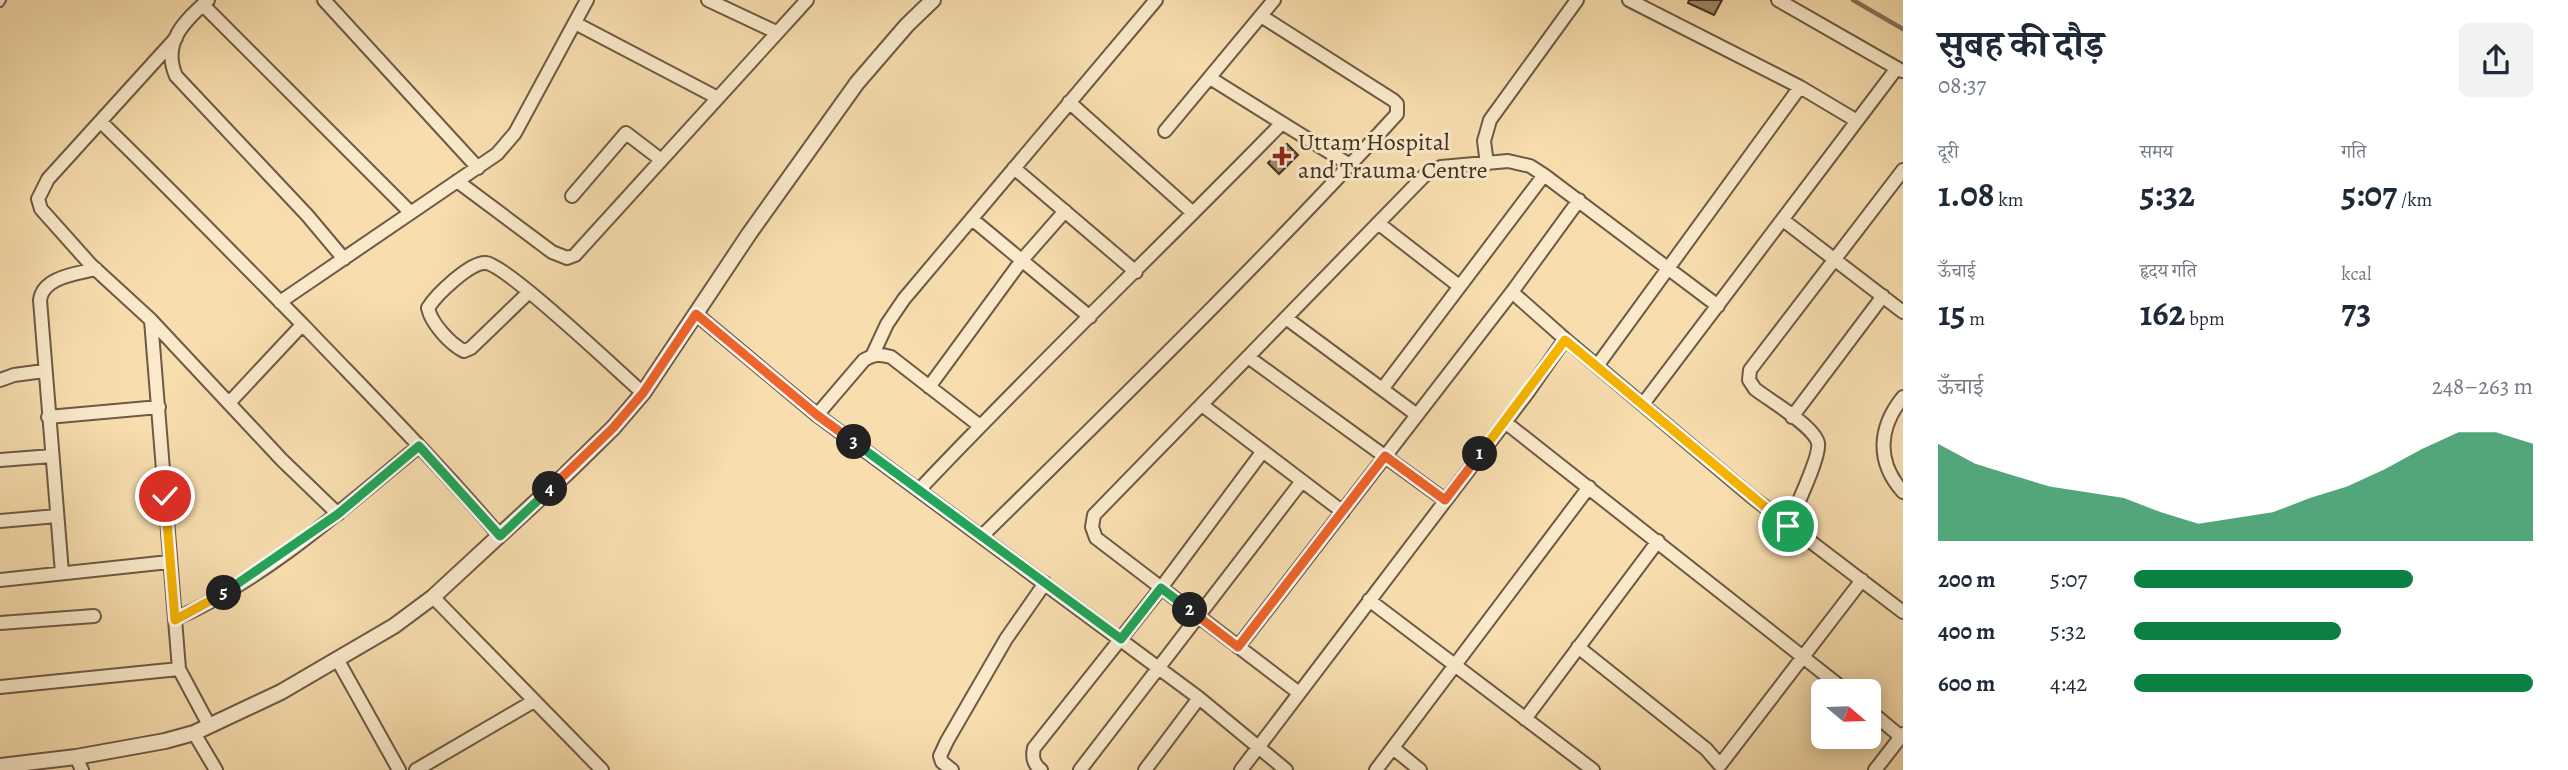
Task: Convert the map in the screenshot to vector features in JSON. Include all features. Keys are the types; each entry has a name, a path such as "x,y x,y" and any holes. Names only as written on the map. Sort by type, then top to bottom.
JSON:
{"street":[{"path":"324,0 478,168"},
{"path":"280,302 497,154 515,133 587,0"},
{"path":"708,0 776,32"},
{"path":"457,181 552,252 568,258 575,255 807,0"},
{"path":"0,766 79,763 194,733 281,692 394,626 433,597 613,428 643,393 748,234 857,83 906,25 933,0"},
{"path":"817,415 864,360 873,354 887,324 904,299 1156,0"},
{"path":"1165,131 1275,0"},
{"path":"1487,164 1484,141 1490,120 1577,0"},
{"path":"1629,0 1763,71 1800,87 1857,121"},
{"path":"1643,404 1857,121 1900,70 1778,0"},
{"path":"344,259 307,215 176,76 171,64 176,38 183,22 206,3 411,212"},
{"path":"982,536 1172,348 1397,114 1397,104 1261,16"},
{"path":"575,23 716,97"},
{"path":"176,38 48,179 38,199 41,209 96,269 151,320 282,460 338,514"},
{"path":"1210,78 1350,165"},
{"path":"1597,366 1800,87"},
{"path":"1069,102 1193,213"},
{"path":"101,122 419,446 500,536"},
{"path":"919,490 1282,123"},
{"path":"572,196 626,134 660,159"},
{"path":"1299,693 1096,538 1092,527 1094,515 1425,175 1441,167 1508,162 1530,166 1670,267 1718,306"},
{"path":"1014,167 1136,272"},
{"path":"1788,526 1817,456 1818,443 1811,431 1755,389 1749,380 1750,370 1903,170"},
{"path":"1383,388 1544,175"},
{"path":"1238,647 1512,292 1579,200"},
{"path":"929,387 1022,260 1065,211"},
{"path":"972,219 1090,317"},
{"path":"1783,220 1903,312"},
{"path":"1378,223 1459,286"},
{"path":"529,292 471,348 464,351 456,347 430,316 428,308 433,299 479,264 496,266 529,292 643,393"},
{"path":"62,573 44,371 41,290 47,284 65,277 96,269"},
{"path":"1512,292 1565,340 1788,526 1903,612"},
{"path":"1792,417 1883,296"},
{"path":"696,314 817,415 1199,698 1286,770"},
{"path":"1286,317 1417,415"},
{"path":"151,320 179,669 209,725"},
{"path":"229,403 302,325"},
{"path":"1241,770 1565,340"},
{"path":"873,354 891,357 980,426"},
{"path":"1248,357 1445,500"},
{"path":"0,380 44,371"},
{"path":"1903,397 1885,425 1882,441 1884,460 1891,476 1903,492"},
{"path":"1202,405 1343,512"},
{"path":"48,417 159,407"},
{"path":"1505,422 1831,679"},
{"path":"175,620 215,599 338,514 419,446"},
{"path":"1041,770 1032,757 1034,748 1161,588 1264,452"},
{"path":"0,460 52,456"},
{"path":"1080,770 1302,481"},
{"path":"1376,770 1589,487"},
{"path":"0,521 57,516"},
{"path":"1525,719 1658,541"},
{"path":"0,580 169,562"},
{"path":"1578,647 1706,749 1720,765 1862,580"},
{"path":"952,770 942,762 940,756 947,741 1006,639 1045,583"},
{"path":"433,597 602,770"},
{"path":"1369,600 1593,770"},
{"path":"0,623 94,616"},
{"path":"337,659 399,770"},
{"path":"0,687 179,669"},
{"path":"1150,768 1199,698"},
{"path":"416,770 534,701"},
{"path":"1875,770 1902,735 1881,719"},
{"path":"194,733 216,770"},
{"path":"1393,748 1420,770"}],"building":[{"path":"1689,0 1722,0 1714,15 1688,3"},
{"path":"1287,144 1298,155 1279,174 1268,163"}],"waterway":[{"path":"1853,0 1903,29"}],"place":[{"name":"Uttam Hospital and Trauma Centre","path":"1282,156"}],"route":[{"path":"165,496 175,620 259,571 338,514 419,446 500,536 613,428 643,393 696,314 817,415 1121,639 1161,588 1238,647 1385,456 1445,500 1565,340 1788,526"}]}
